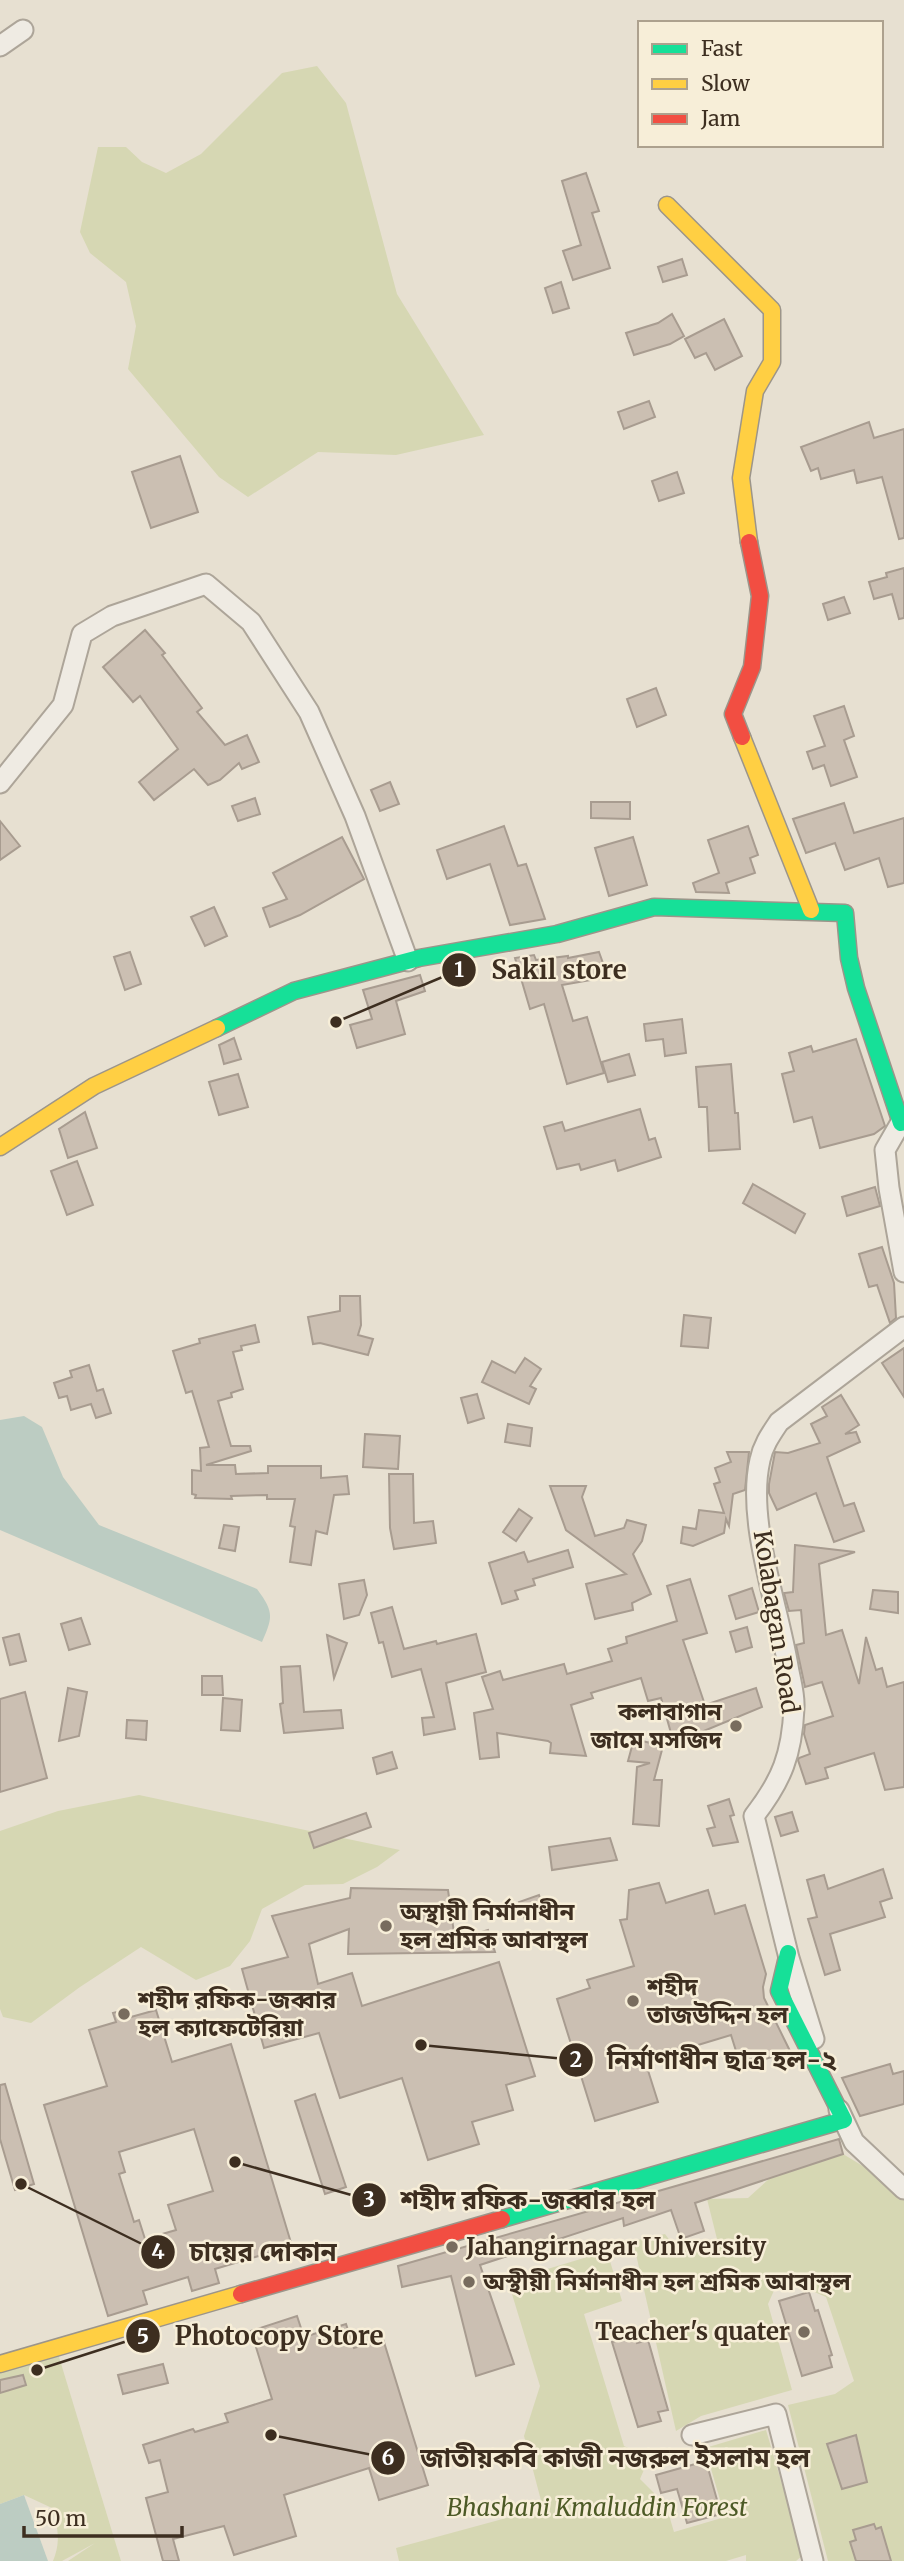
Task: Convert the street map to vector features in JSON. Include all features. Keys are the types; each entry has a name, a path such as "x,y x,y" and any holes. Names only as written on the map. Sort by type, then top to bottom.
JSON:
{"street":[{"path":"0,46 23,30"},
{"path":"667,205 772,310 772,362 755,391 741,478 760,596 752,667 733,713 811,910"},
{"path":"0,783 63,705 82,634 112,616 206,584 251,622 309,712 355,816 408,961"},
{"path":"0,1147 94,1086 294,991 408,961 557,934 654,907 845,913 849,958 856,988 902,1120 885,1150 904,1272"},
{"name":"Kolabagan Road","path":"904,1327 779,1422 767,1438 760,1460 756,1493 761,1533 794,1705 791,1743 783,1769 775,1789 754,1816 788,1953 827,2083 855,2142 904,2189"},
{"path":"0,2364 844,2120"},
{"path":"692,2435 776,2414 813,2561"}],"green space":[{"path":"317,66 346,103 397,294 484,435 396,455 318,452 248,497 219,477 128,369 136,326 126,282 90,253 80,232 98,147 126,147 142,162 166,173 201,154 282,73"},
{"path":"139,1795 400,1850 377,1867 343,1884 305,1885 262,1909 250,1941 230,1966 196,1980 141,1947 31,2023 3,2017 0,2009 0,1831 58,1811"},
{"path":"843,2154 904,2191 904,2561 828,2561 788,2405 835,2394 854,2381 826,2297 780,2277 768,2304 792,2390 701,2416 676,2431 633,2241 665,2234 677,2250 717,2239 707,2199 748,2198 770,2178"},
{"name":"Bhashani Kmaluddin Forest","path":"607,2251 622,2301 584,2314 624,2446 649,2458 640,2479 666,2505 674,2532 725,2517 705,2448 766,2430 803,2555 796,2561 746,2561 746,2555 726,2561 399,2561 396,2548 543,2508 524,2436 540,2386 508,2281"},
{"path":"56,2347 121,2561 68,2561 95,2543 62,2561 53,2561 58,2535 52,2508 24,2495 0,2504 0,2364"}],"shaded area":[{"path":"24,1416 42,1427 63,1477 99,1525 257,1589 267,1603 270,1615 262,1642 0,1530 0,1420"},
{"path":"24,2495 48,2561 0,2561 0,2504"}],"building":[{"path":"586,173 599,211 592,213 610,268 573,280 563,251 581,245 562,181"},
{"path":"682,259 687,275 663,282 658,267"},
{"path":"561,282 569,308 553,313 545,288"},
{"path":"672,314 684,336 670,344 634,355 626,333 658,323"},
{"path":"724,319 742,356 715,370 706,353 695,358 685,339"},
{"path":"649,401 655,417 624,429 618,412"},
{"path":"869,422 874,438 904,429 904,538 899,539 882,477 857,483 854,470 821,479 818,468 811,471 801,447"},
{"path":"180,456 198,512 151,528 132,472"},
{"path":"677,472 684,493 659,501 652,481"},
{"path":"904,568 904,618 899,619 892,594 874,599 869,582"},
{"path":"844,597 850,613 828,620 823,604"},
{"path":"145,630 165,653 162,655 202,708 197,712 225,745 247,735 259,762 242,769 239,763 220,780 208,785 194,769 154,800 139,782 178,749 140,696 133,702 103,667"},
{"path":"656,688 666,715 637,727 627,699"},
{"path":"844,706 854,736 844,740 857,777 831,786 824,765 813,769 807,752 825,746 814,716"},
{"path":"390,782 399,804 380,811 371,790"},
{"path":"255,798 260,814 238,821 232,806"},
{"path":"591,802 630,802 630,819 591,818"},
{"path":"844,803 854,833 904,818 904,883 888,887 879,858 845,870 835,843 806,853 793,819"},
{"path":"0,821 20,846 0,860"},
{"path":"504,826 518,866 526,864 545,919 510,925 490,864 447,879 437,850"},
{"path":"748,826 758,855 750,858 755,873 726,883 729,893 696,892 693,883 719,873 708,840"},
{"path":"342,837 364,879 300,915 270,927 263,908 287,899 273,873"},
{"path":"633,837 647,885 609,896 595,848"},
{"path":"214,907 227,936 205,946 191,917"},
{"path":"130,952 141,984 125,990 114,957"},
{"path":"599,952 608,977 562,985 573,1021 587,1017 604,1073 567,1084 544,1004 530,1009 515,958 534,955 536,960 568,958"},
{"path":"420,975 425,991 396,1001 405,1034 357,1048 350,1025 372,1019 363,990"},
{"path":"682,1019 686,1053 665,1056 663,1039 646,1041 644,1024"},
{"path":"234,1038 241,1059 224,1064 219,1045"},
{"path":"856,1039 885,1126 874,1134 820,1148 812,1117 794,1122 782,1074 794,1071 789,1053 811,1046 813,1052"},
{"path":"629,1054 635,1075 608,1082 602,1062"},
{"path":"731,1064 740,1149 709,1151 707,1107 699,1107 696,1067"},
{"path":"238,1074 248,1107 219,1115 209,1082"},
{"path":"640,1109 649,1140 655,1138 661,1157 618,1171 615,1160 581,1170 579,1164 557,1169 544,1127 562,1122 565,1131"},
{"path":"85,1112 97,1148 68,1158 59,1129"},
{"path":"77,1161 93,1205 67,1215 51,1171"},
{"path":"753,1184 805,1214 795,1233 743,1203"},
{"path":"875,1187 880,1206 847,1216 842,1197"},
{"path":"882,1247 894,1283 896,1318 890,1323 877,1285 869,1287 859,1254"},
{"path":"340,1296 360,1296 361,1325 358,1335 373,1339 368,1355 320,1343 313,1344 308,1317 340,1311"},
{"path":"684,1315 711,1318 708,1348 681,1346"},
{"path":"255,1325 259,1342 241,1346 242,1350 233,1352 243,1389 231,1393 232,1397 218,1401 231,1446 250,1446 251,1451 206,1465 235,1465 236,1474 268,1473 268,1466 321,1466 321,1478 347,1476 349,1494 334,1495 327,1534 316,1531 311,1565 290,1562 295,1527 290,1526 295,1499 267,1499 267,1495 231,1496 232,1499 195,1498 196,1495 192,1494 192,1470 201,1471 200,1448 209,1447 192,1391 186,1393 173,1351 200,1343 199,1339"},
{"path":"904,1348 904,1397 882,1363"},
{"path":"525,1358 541,1369 530,1386 536,1389 529,1404 482,1382 492,1361 515,1373"},
{"path":"89,1365 97,1391 103,1389 111,1413 96,1418 91,1404 71,1410 67,1396 59,1398 54,1383 72,1377 70,1371"},
{"path":"477,1394 484,1418 468,1423 461,1398"},
{"path":"841,1395 859,1425 845,1434 856,1432 860,1442 827,1457 844,1506 854,1503 864,1531 834,1542 816,1493 777,1510 769,1493 769,1484 775,1452 788,1453 820,1443 811,1424 827,1416 822,1407"},
{"path":"508,1424 532,1428 530,1446 505,1442"},
{"path":"365,1434 400,1436 398,1469 363,1467"},
{"path":"727,1452 749,1452 745,1490 733,1494 729,1526 726,1519 724,1533 693,1546 681,1543 683,1527 696,1529 699,1510 724,1513 714,1484 720,1482 715,1468 731,1462"},
{"path":"389,1474 413,1474 414,1523 433,1521 436,1543 394,1549 390,1528"},
{"path":"550,1486 586,1486 582,1497 595,1536 624,1528 627,1520 646,1525 642,1541 633,1554 651,1594 632,1603 633,1610 595,1619 586,1584 626,1574 566,1530"},
{"path":"519,1509 532,1518 516,1541 503,1532"},
{"path":"224,1525 239,1527 235,1551 219,1548"},
{"path":"795,1545 855,1552 819,1564 826,1635 842,1630 859,1684 866,1637 876,1670 882,1668 887,1687 904,1682 904,1787 885,1790 874,1753 825,1768 828,1778 806,1784 798,1760 810,1754 804,1734 805,1725 833,1716 822,1682 805,1687 796,1645 804,1643 801,1610 789,1611 784,1593 793,1592"},
{"path":"568,1550 573,1567 533,1579 535,1585 515,1591 518,1599 502,1604 489,1563 524,1552 528,1562"},
{"path":"690,1579 707,1633 683,1640 705,1705 756,1688 762,1707 699,1733 673,1740 661,1698 648,1701 641,1678 591,1693 593,1698 571,1705 586,1756 550,1753 551,1743 548,1741 497,1733 499,1757 480,1759 474,1713 493,1709 482,1677 500,1671 503,1680 564,1664 567,1674 612,1661 608,1649 627,1643 626,1637 677,1621 667,1586"},
{"path":"364,1580 367,1595 359,1615 344,1619 339,1584"},
{"path":"752,1588 759,1612 736,1619 729,1596"},
{"path":"873,1590 898,1592 898,1613 870,1609"},
{"path":"392,1607 404,1649 476,1634 486,1672 446,1683 455,1729 424,1735 422,1718 434,1717 421,1669 392,1677 383,1642 379,1643 371,1613"},
{"path":"81,1618 90,1644 69,1650 61,1624"},
{"path":"747,1627 752,1647 736,1652 730,1632"},
{"path":"19,1634 26,1661 10,1665 3,1638"},
{"path":"327,1635 347,1643 334,1678"},
{"path":"300,1666 304,1712 341,1710 343,1728 284,1733 280,1704 283,1703 281,1667"},
{"path":"202,1676 222,1676 223,1695 202,1695"},
{"path":"68,1688 87,1692 79,1736 59,1741"},
{"path":"25,1692 47,1778 0,1792 0,1699"},
{"path":"223,1698 242,1700 240,1731 221,1730"},
{"path":"127,1720 147,1721 146,1740 126,1738"},
{"path":"634,1739 663,1746 654,1780 662,1780 659,1826 633,1824 637,1767 650,1763 628,1761"},
{"path":"392,1752 397,1768 377,1774 373,1758"},
{"path":"729,1799 734,1815 730,1816 738,1842 713,1846 707,1829 715,1827 708,1806"},
{"path":"792,1812 798,1831 781,1836 775,1817"},
{"path":"366,1813 371,1827 314,1848 309,1833"},
{"path":"610,1838 617,1860 552,1870 549,1847"},
{"path":"883,1869 892,1898 880,1902 885,1917 830,1934 840,1970 825,1975 808,1919 817,1917 807,1880 824,1875 828,1889"},
{"name":"শহীদ তাজউদ্দিন হল","path":"659,1883 666,1903 708,1890 715,1914 745,1905 766,1974 764,1998 790,2051 741,2067 731,2035 645,2061 658,2102 595,2121 557,1999 590,1988 587,1980 634,1966 620,1920 627,1919 629,1890"},
{"path":"351,1888 448,1890 455,1940 488,1930 495,1952 348,1954 349,1929 309,1944 318,1984 352,1973 362,2006 499,1962 535,2076 506,2085 513,2110 472,2122 479,2144 428,2160 402,2078 340,2098 319,2033 264,2048 242,1969 288,1957 272,1916 350,1898"},
{"path":"539,1895 545,1913 525,1920 519,1902"},
{"path":"129,2009 131,2017 156,2010 172,2062 231,2044 292,2246 215,2269 219,2283 192,2291 188,2277 143,2291 147,2304 108,2316 44,2105 107,2086 89,2030 116,2022 113,2013","holes":["194,2129 213,2191 168,2205 176,2230 145,2239 139,2220 134,2222 119,2174 125,2172 119,2152"]},
{"path":"890,2064 893,2074 904,2071 904,2104 860,2116 842,2078"},
{"path":"5,2084 34,2184 15,2190 0,2139 0,2085"},
{"path":"315,2094 346,2187 325,2194 295,2101"},
{"name":"অস্থীয়ী নির্মানাধীন হল শ্রমিক আবাস্থল","path":"839,2139 843,2154 695,2203 704,2231 681,2239 671,2210 624,2226 623,2218 480,2265 514,2364 476,2376 451,2276 402,2287 398,2266"},
{"name":"Teacher's quater","path":"809,2292 815,2311 818,2310 832,2355 829,2356 832,2367 802,2376 779,2301"},
{"path":"297,2316 304,2337 346,2324 354,2348 383,2339 428,2485 379,2500 369,2468 284,2495 296,2536 234,2555 224,2526 173,2539 179,2561 163,2561 146,2498 168,2492 160,2460 149,2463 143,2445 193,2429 195,2432 228,2422 225,2414 272,2399 251,2331"},
{"path":"635,2336 637,2343 648,2340 668,2410 658,2412 661,2421 638,2427 612,2342"},
{"path":"163,2364 168,2383 123,2394 118,2375"},
{"path":"23,2375 26,2385 0,2393 0,2380"},
{"path":"856,2435 867,2482 842,2489 827,2444"},
{"path":"706,2461 721,2514 687,2523 677,2489 661,2493 656,2475"},
{"path":"874,2524 876,2529 881,2527 891,2561 856,2561 850,2542 856,2540 853,2530"}],"traffic: fast":[{"path":"217,1028 294,991 419,958 557,934 654,907 845,913 849,958 856,988 901,1123"},
{"path":"502,2219 844,2120 779,1991 788,1953"}],"traffic: slow":[{"path":"667,205 772,310 772,362 755,391 741,478 749,542"},
{"path":"742,737 811,910"},
{"path":"0,1147 94,1086 217,1028"},
{"path":"0,2364 241,2294"}],"traffic: jam":[{"path":"742,737 733,714 752,667 760,596 749,542"},
{"path":"241,2294 502,2219"}],"place":[{"name":"Sakil store","path":"336,1022"},
{"name":"কলাবাগান জামে মসজিদ","path":"736,1726"},
{"name":"অস্থায়ী নির্মানাধীন হল শ্রমিক আবাস্থল","path":"386,1926"},
{"name":"শহীদ তাজউদ্দিন হল","path":"633,2001"},
{"name":"শহীদ রফিক-জব্বার হল ক্যাফেটেরিয়া","path":"124,2014"},
{"name":"নির্মাণাধীন ছাত্র হল-২","path":"421,2045"},
{"name":"শহীদ রফিক-জব্বার হল","path":"235,2162"},
{"name":"চায়ের দোকান","path":"21,2184"},
{"name":"Jahangirnagar University","path":"452,2247"},
{"name":"অস্থীয়ী নির্মানাধীন হল শ্রমিক আবাস্থল","path":"469,2282"},
{"name":"Teacher's quater","path":"804,2332"},
{"name":"Photocopy Store","path":"37,2370"},
{"name":"জাতীয়কবি কাজী নজরুল ইসলাম হল","path":"271,2435"}]}
